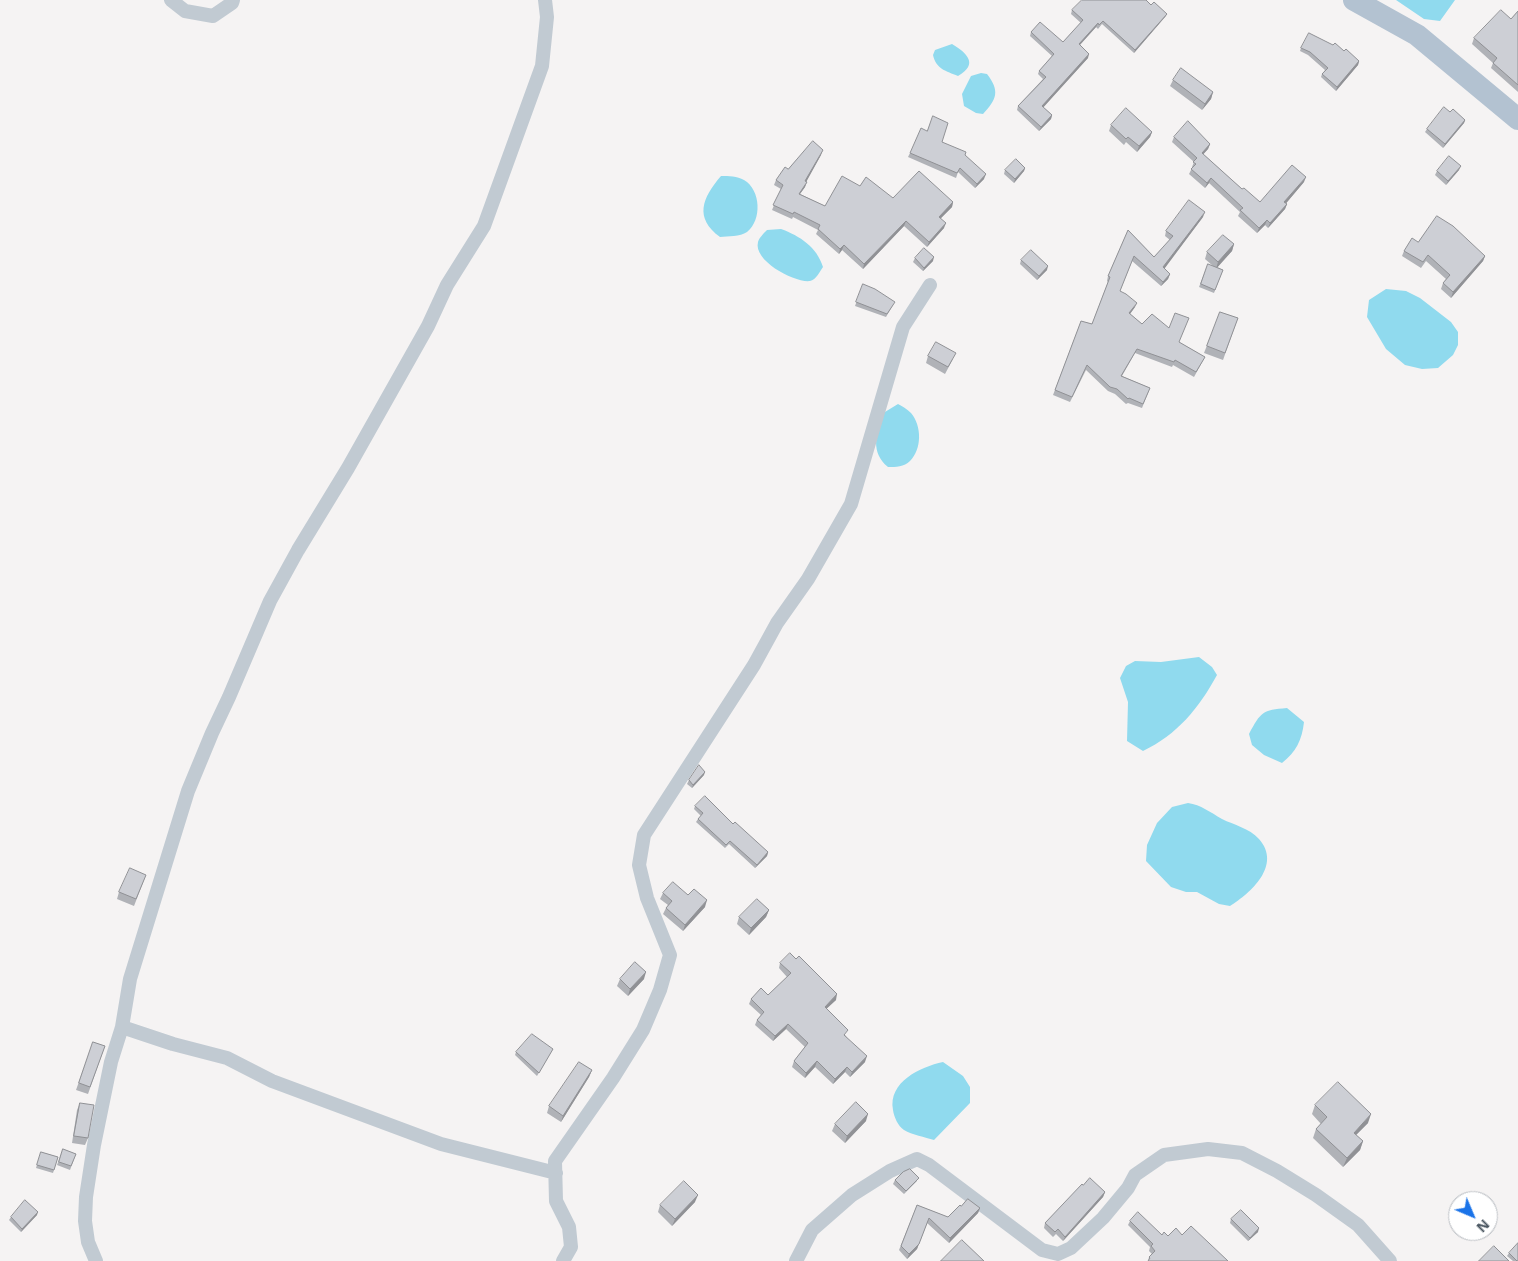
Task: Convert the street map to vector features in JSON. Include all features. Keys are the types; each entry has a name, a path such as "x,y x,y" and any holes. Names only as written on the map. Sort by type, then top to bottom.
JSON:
{"main road":[{"path":"1354,0 1417,36 1518,119"}],"street":[{"path":"171,0 185,11 212,16 232,3 233,0"},
{"path":"96,1261 88,1242 85,1221 86,1197 94,1145 112,1062 122,1027 132,970 188,790 266,609 298,550 348,468 428,326 448,285 484,226 542,66 547,17 545,0"},
{"path":"563,1261 571,1247 569,1226 556,1201 555,1161 613,1078 643,1030 660,990 670,955 646,898 639,865 644,835 744,682 777,623 808,579 852,504 903,327 930,285"},
{"path":"122,1027 173,1044 227,1058 272,1081 441,1144 556,1173"},
{"path":"796,1261 812,1230 852,1196 890,1171 917,1159 929,1165 1042,1250 1058,1254 1071,1248 1086,1234 1128,1188 1135,1175 1164,1155 1208,1149 1242,1153 1277,1171 1316,1195 1358,1225 1390,1261"}],"water":[{"path":"1396,0 1455,0 1440,21 1424,19"},
{"path":"952,44 966,55 969,63 964,72 958,76 939,66 934,60 933,55 935,50"},
{"path":"981,73 987,74 995,90 994,99 983,114 976,113 964,106 962,94 971,76"},
{"path":"721,176 744,180 754,191 758,205 757,213 752,227 744,234 720,237 707,223 704,215 705,200"},
{"path":"781,229 807,243 817,254 823,267 812,280 803,281 786,275 768,263 762,256 758,249 760,237 767,230"},
{"path":"1386,289 1406,291 1420,298 1451,322 1458,332 1458,345 1453,355 1438,368 1422,369 1405,365 1386,349 1367,317 1369,300"},
{"path":"898,404 915,418 919,431 918,444 914,456 908,463 888,467 882,461 877,449 877,429 880,415"},
{"path":"1199,657 1212,667 1217,675 1195,709 1177,729 1143,751 1127,741 1128,702 1120,678 1126,666 1135,661 1161,662"},
{"path":"1287,708 1304,722 1298,745 1282,763 1264,755 1252,745 1249,734 1256,721 1267,711"},
{"path":"1188,803 1201,807 1251,832 1259,839 1265,849 1267,859 1261,877 1247,894 1230,906 1219,904 1197,892 1186,892 1171,887 1146,861 1147,845 1157,823 1172,807"},
{"path":"943,1062 963,1076 970,1087 970,1103 934,1140 904,1130 894,1116 893,1100 895,1091 908,1077 934,1064"}],"building":[{"path":"1082,0 1146,0 1151,5 1154,2 1167,14 1135,50 1103,21 1099,25 1098,23 1079,44 1089,54 1042,106 1052,115 1041,127 1018,106 1046,77 1039,71 1054,54 1031,32 1040,22 1063,42 1083,20 1072,10"},
{"path":"1501,10 1511,19 1518,11 1518,85 1493,63 1497,58 1474,38"},
{"path":"1309,33 1333,45 1335,43 1344,51 1346,49 1359,61 1337,87 1322,74 1328,68 1310,52 1301,48"},
{"path":"1181,68 1213,92 1205,104 1173,80"},
{"path":"1444,107 1450,112 1453,109 1465,120 1445,144 1427,129"},
{"path":"1126,108 1152,132 1139,146 1128,137 1126,139 1111,125"},
{"path":"933,116 948,123 942,142 966,152 965,155 986,174 977,184 960,168 957,173 910,153 921,128 927,131"},
{"path":"1188,121 1210,144 1202,153 1242,189 1244,188 1260,202 1292,165 1306,177 1284,202 1287,204 1270,223 1267,220 1259,228 1240,210 1243,208 1211,178 1207,183 1191,169 1196,164 1193,162 1197,158 1174,137"},
{"path":"813,141 823,150 799,194 825,206 842,176 860,186 866,177 893,198 919,171 953,202 939,217 946,223 929,242 906,221 864,264 844,245 840,249 818,229 820,225 794,212 793,214 773,205 783,185 776,180 785,167 788,169"},
{"path":"1449,156 1461,166 1448,181 1437,171"},
{"path":"1016,159 1025,168 1015,179 1005,170"},
{"path":"1189,200 1205,212 1163,267 1170,274 1163,282 1134,256 1120,291 1137,303 1129,313 1142,324 1152,314 1169,328 1175,313 1189,318 1179,342 1205,357 1196,372 1175,360 1174,362 1137,349 1121,376 1150,388 1143,404 1128,399 1117,389 1110,387 1087,365 1072,397 1055,390 1081,321 1092,324 1110,277 1108,276 1128,230 1154,257 1173,236 1166,231"},
{"path":"1437,216 1453,226 1485,256 1453,292 1443,283 1450,275 1428,255 1423,262 1404,251 1412,238 1418,242"},
{"path":"1223,235 1234,244 1218,262 1207,252"},
{"path":"924,248 934,257 924,268 915,258"},
{"path":"1031,250 1048,266 1039,276 1021,260"},
{"path":"1208,264 1223,270 1215,290 1201,284"},
{"path":"863,284 875,289 895,302 887,314 856,302"},
{"path":"1220,312 1238,318 1225,353 1207,346"},
{"path":"936,342 956,353 948,367 928,356"},
{"path":"699,765 705,772 693,785 689,780"},
{"path":"705,796 733,824 735,822 768,852 757,865 730,841 726,845 698,819 703,813 695,806"},
{"path":"130,868 146,875 136,899 119,892"},
{"path":"673,882 688,895 694,889 707,900 685,925 666,908 672,901 663,893"},
{"path":"757,899 769,910 751,928 739,917"},
{"path":"790,953 796,959 799,956 837,994 825,1007 848,1030 844,1035 867,1056 852,1072 847,1067 835,1079 817,1061 806,1073 794,1061 808,1043 788,1024 775,1036 757,1020 764,1012 751,999 761,988 768,995 791,973 780,963"},
{"path":"635,962 646,972 630,989 620,979"},
{"path":"532,1034 553,1049 539,1073 516,1052"},
{"path":"93,1042 105,1046 90,1087 79,1083"},
{"path":"579,1062 592,1070 563,1116 549,1106"},
{"path":"1338,1082 1371,1114 1354,1133 1363,1141 1347,1158 1316,1129 1327,1117 1315,1105"},
{"path":"856,1102 868,1114 847,1136 835,1124"},
{"path":"80,1103 94,1105 88,1138 74,1136"},
{"path":"63,1149 76,1154 71,1166 59,1162"},
{"path":"41,1152 58,1157 54,1170 37,1165"},
{"path":"910,1169 919,1178 906,1191 895,1180 903,1172"},
{"path":"1090,1178 1105,1192 1065,1237 1058,1229 1055,1232 1045,1223"},
{"path":"684,1181 698,1195 675,1219 660,1205"},
{"path":"968,1199 980,1208 950,1238 929,1218 919,1244 909,1254 901,1246 917,1205 948,1217"},
{"path":"25,1200 38,1212 22,1229 11,1217"},
{"path":"1241,1210 1259,1228 1250,1238 1231,1219"},
{"path":"1138,1212 1162,1235 1164,1232 1168,1236 1176,1228 1182,1235 1191,1226 1228,1261 1148,1261 1155,1251 1151,1246 1153,1244 1130,1221"},
{"path":"962,1240 984,1261 941,1261"},
{"path":"1518,1243 1518,1261 1517,1261 1509,1253"},
{"path":"1494,1246 1509,1261 1479,1261"}]}
